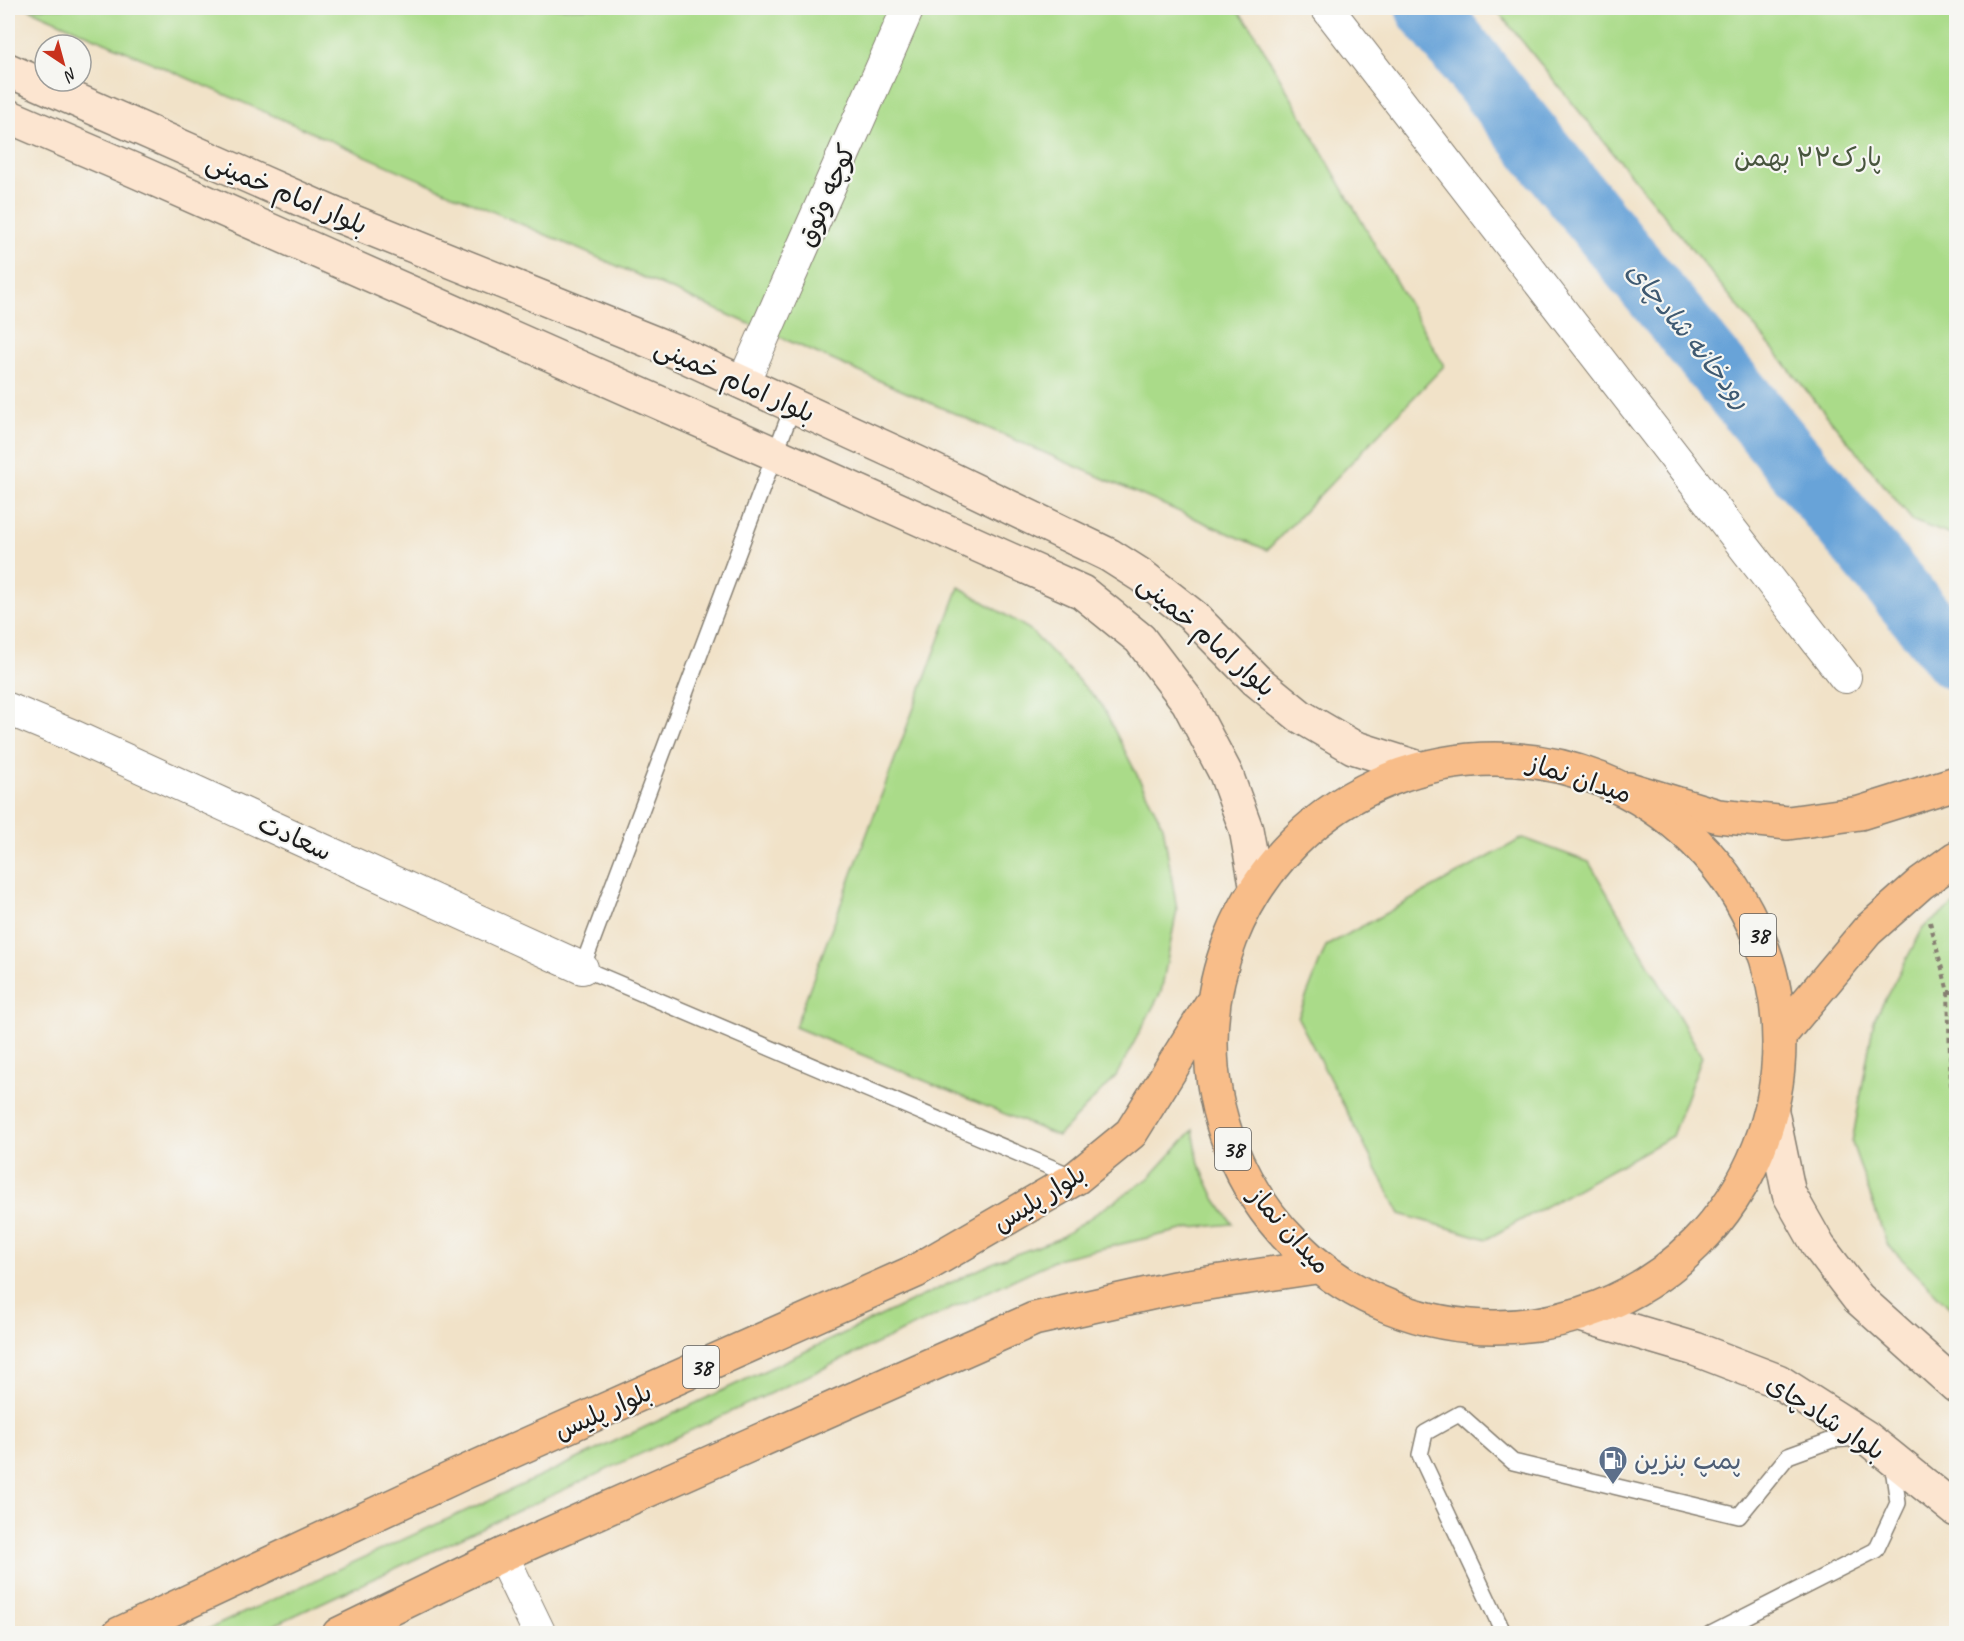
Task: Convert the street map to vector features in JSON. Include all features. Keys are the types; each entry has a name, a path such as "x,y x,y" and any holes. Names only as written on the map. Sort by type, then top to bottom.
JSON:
{"main road":[{"name":"بلوار امام خمینی","path":"8,70 334,214 667,348 916,462 1109,555 1142,576 1193,616 1257,680 1300,716 1353,747 1416,767"},
{"name":"بلوار امام خمینی","path":"8,116 1083,592 1140,639 1188,702 1226,774 1245,829 1256,884"},
{"path":"1083,592 1109,555"},
{"name":"میدان نماز","path":"1525,757 1629,789 1691,832 1738,891 1769,960 1781,1034 1772,1112 1745,1180 1702,1238 1646,1285 1580,1315 1483,1328 1386,1308 1350,1290 1316,1267 1251,1194 1214,1104 1210,1006 1226,942 1256,884 1326,811 1416,767 1525,757"},
{"name":"38","path":"1629,789 1718,816 1788,823 1860,813 1956,783"},
{"path":"1781,1034 1867,931 1921,883 1956,858"},
{"name":"بلوار پلیس","path":"119,1634 460,1474 916,1271 1076,1178 1131,1133 1210,1006"},
{"path":"1772,1112 1789,1194 1819,1246 1858,1298 1956,1386"},
{"path":"339,1634 502,1555 1034,1319 1174,1288 1316,1267"},
{"name":"بلوار شادچای","path":"1580,1315 1695,1349 1778,1381 1879,1448 1956,1510"}],"street":[{"name":"کوچه وثوق","path":"743,383 908,8"},
{"path":"1327,8 1845,677"},
{"name":"سعادت","path":"8,709 71,735 582,968"},
{"path":"502,1555 540,1634"}],"lane":[{"path":"793,406 582,968 1076,1178"},
{"path":"1504,1634 1420,1455 1425,1433 1459,1414 1513,1461 1739,1516 1788,1456 1832,1440 1879,1448 1898,1503 1876,1551 1711,1634"}],"path":[{"path":"1921,883 1948,992 1953,1150 1956,1164"},
{"path":"1948,992 1956,992"}],"green space":[{"path":"27,8 1235,8 1251,27 1444,366 1267,550 93,37 93,33 84,33"},
{"name":"پارک۲۲ بهمن","path":"1495,8 1956,8 1956,537 1913,521"},
{"path":"959,587 1029,629 1101,704 1163,826 1177,910 1161,992 1116,1076 1058,1136 795,1027"},
{"path":"1523,838 1589,862 1702,1056 1672,1136 1487,1239 1400,1214 1298,1018 1326,946"},
{"path":"1956,903 1956,1314 1887,1244 1852,1143 1874,1020 1923,928"},
{"path":"1193,1130 1199,1164 1216,1200 1233,1224 1191,1228 1060,1258 257,1633 200,1633 537,1478 999,1260 1058,1239 1149,1178"}],"waterway":[{"name":"رودخانه شادچای","path":"1427,8 1631,264 1956,659"}],"place":[{"name":"پمپ بنزین","path":"1613,1486"}]}
